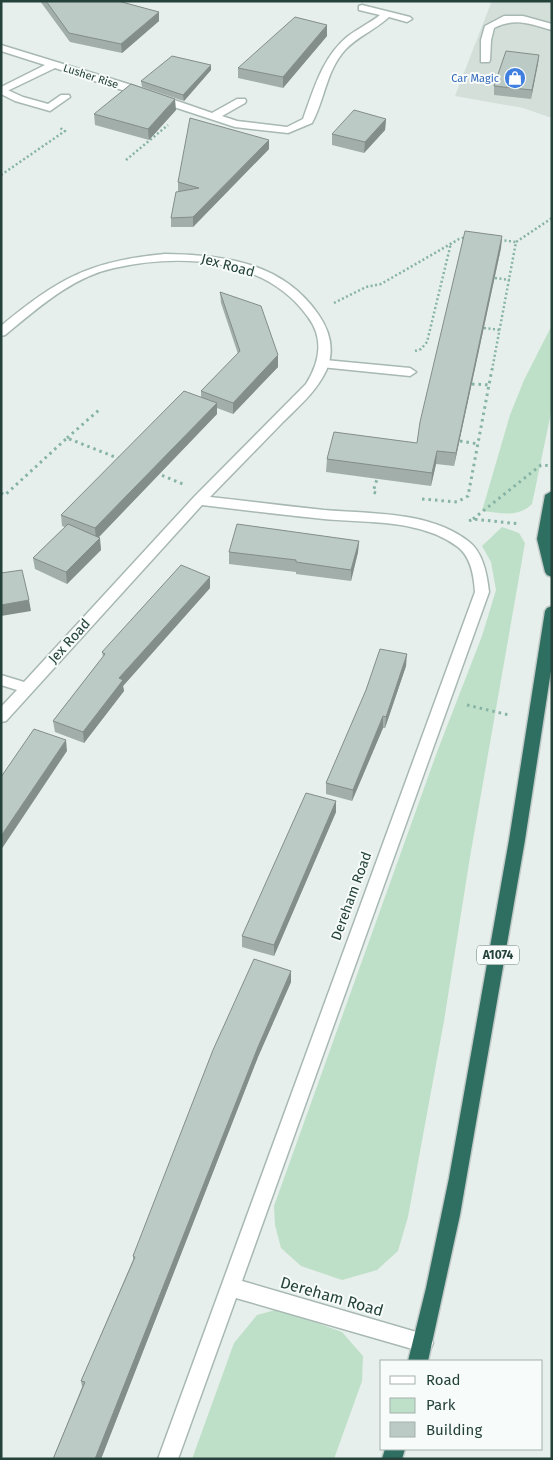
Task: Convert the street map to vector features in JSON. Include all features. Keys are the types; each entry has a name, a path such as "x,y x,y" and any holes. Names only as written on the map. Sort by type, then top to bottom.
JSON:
{"highway":[{"path":"552,495 544,538 552,572"},
{"name":"Dereham Road","path":"421,1352 456,1189 501,938 537,721 552,611"}],"street":[{"path":"362,8 407,19"},
{"name":"Lusher Rise","path":"1,48 235,124 288,130 308,121 321,78 337,53 352,38 379,22 387,14"},
{"path":"485,60 486,40 490,26 504,19 523,19 552,27"},
{"name":"Lusher Rise","path":"2,91 55,64"},
{"path":"2,91 18,99 50,108 65,97"},
{"path":"212,117 237,101"},
{"name":"Jex Road","path":"1,332 50,292 84,274 111,265 163,257 194,256 249,268 298,294 314,313 322,331 325,364 311,386 202,496 1,717"},
{"path":"325,364 410,372"},
{"path":"202,496 407,522 441,532"},
{"name":"Dereham Road","path":"168,1459 482,592 481,573 473,556 463,544 441,532"},
{"path":"1,680 26,688"},
{"name":"Dereham Road","path":"230,1287 421,1352"}],"path":[{"path":"126,160 175,120"},
{"path":"1,175 65,131 56,126"},
{"path":"499,240 516,242 552,218"},
{"path":"314,313 366,287 381,284 451,243 466,237 474,238"},
{"path":"416,498 457,502 468,496 516,242"},
{"path":"421,349 428,342 451,243"},
{"path":"494,278 510,280"},
{"path":"484,328 500,330"},
{"path":"472,384 490,385"},
{"path":"1,493 5,494 99,410"},
{"path":"67,438 122,460"},
{"path":"460,441 478,444"},
{"path":"441,532 473,519 541,465 552,466"},
{"path":"150,471 202,496"},
{"path":"377,479 374,492 382,493"},
{"path":"473,519 546,527"},
{"path":"442,699 537,721"}],"shaded area":[{"path":"485,1 552,1 552,118 523,108 455,96 491,3"}],"green space":[{"path":"552,325 552,408 532,504 521,511 509,514 482,511 510,415 524,380"},
{"path":"502,527 519,533 525,543 470,857 444,1021 408,1217 398,1251 377,1270 342,1280 301,1266 281,1248 275,1225 274,1206 437,752 482,636 496,590 491,562 482,546"},
{"path":"279,1309 342,1332 363,1356 362,1381 334,1459 192,1459 234,1343 257,1315"}],"building":[{"path":"46,1 118,1 159,12 121,44 69,33"},
{"path":"295,17 327,25 283,77 238,68"},
{"name":"Car Magic","path":"506,51 539,55 532,90 494,86"},
{"path":"172,56 211,65 183,95 141,81"},
{"path":"131,84 175,99 148,129 94,114"},
{"path":"354,110 386,119 365,142 332,134"},
{"path":"190,118 269,140 193,217 171,218 176,192 199,188 178,182"},
{"path":"465,231 502,236 456,453 437,451 432,473 327,459 334,432 417,443 420,422"},
{"path":"220,292 261,306 278,355 233,403 201,391 240,351"},
{"path":"184,391 217,403 95,528 61,515"},
{"path":"68,524 100,538 66,572 33,558"},
{"path":"237,524 359,541 351,570 296,562 296,560 229,552"},
{"path":"181,565 210,577 119,678 123,680 83,732 53,721 105,654 102,652"},
{"path":"22,570 29,600 1,605 1,573"},
{"path":"380,649 407,654 386,717 383,716 353,790 326,783 366,690"},
{"path":"34,729 66,740 1,836 1,777"},
{"path":"306,793 336,801 274,945 242,936"},
{"path":"254,959 291,971 258,1047 95,1459 53,1459 85,1382 81,1381 135,1257 133,1256 213,1050"}],"place":[{"name":"Car Magic","path":"515,78"}]}
